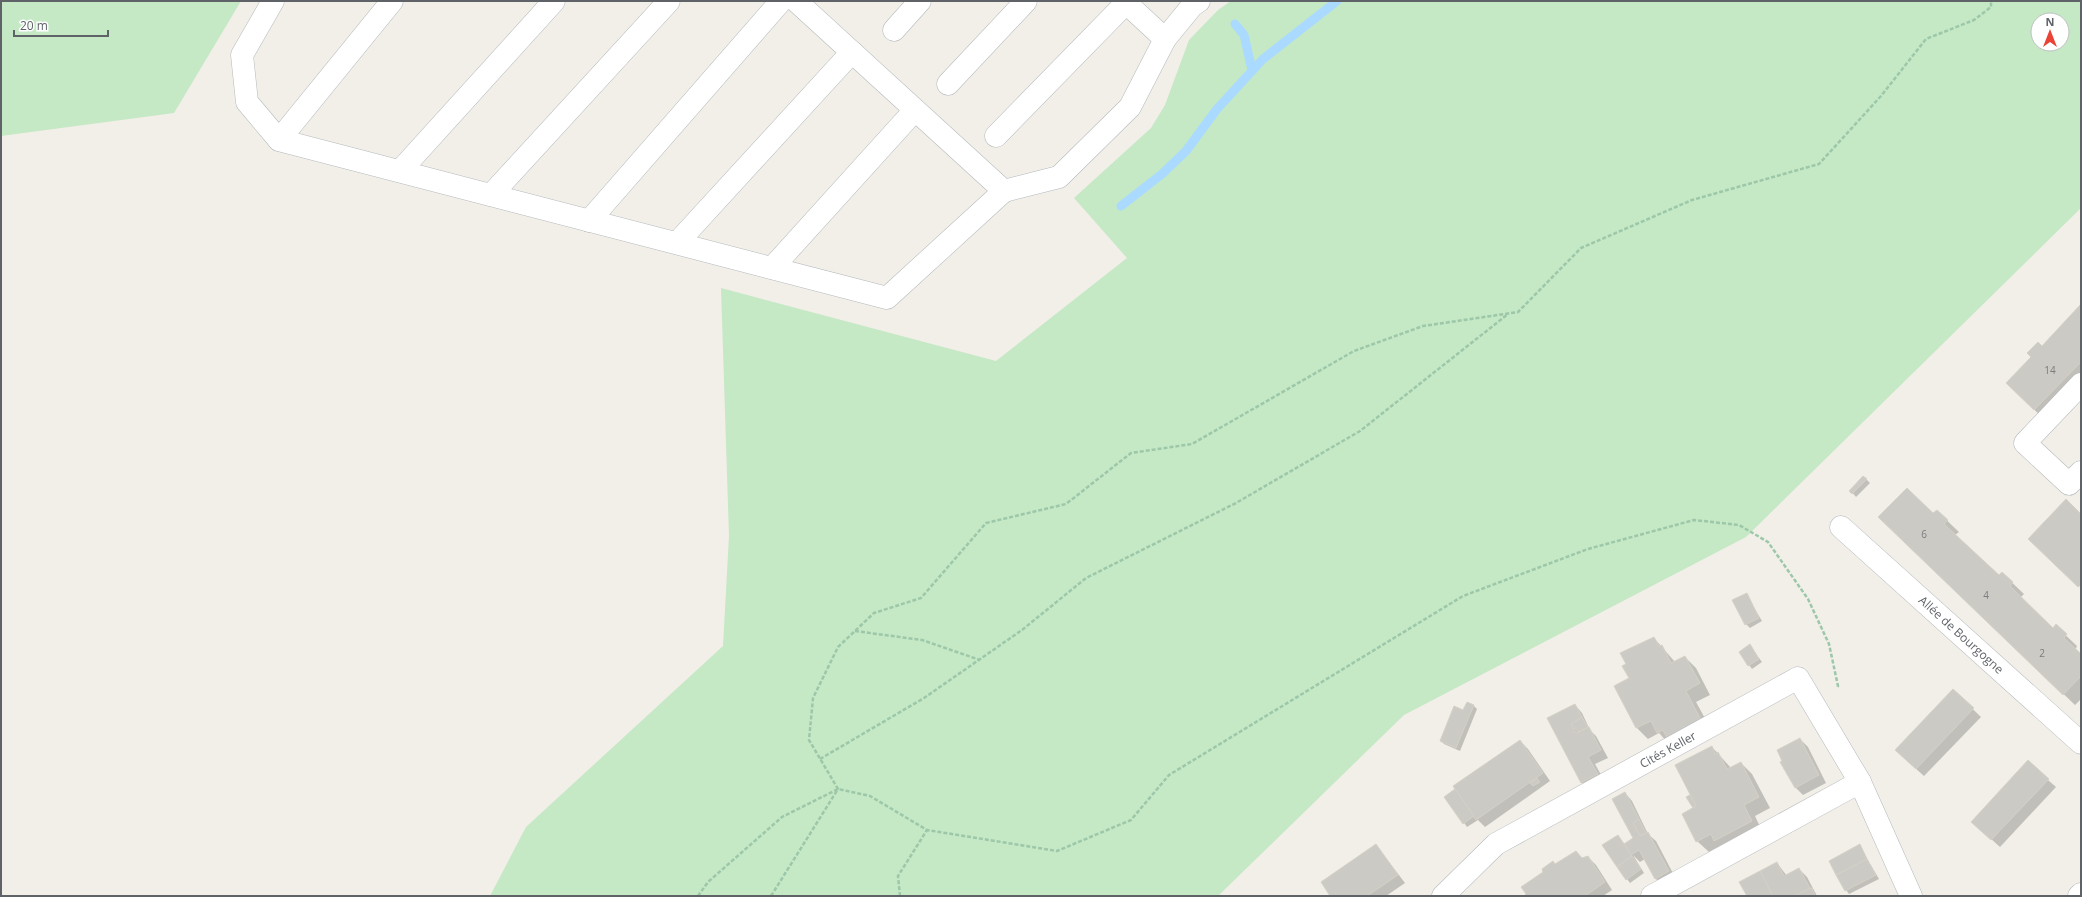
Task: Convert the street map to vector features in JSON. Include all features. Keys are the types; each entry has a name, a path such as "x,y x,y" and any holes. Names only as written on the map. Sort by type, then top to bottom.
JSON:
{"street":[{"path":"273,1 242,54 247,102 279,140 887,298 1004,191 1059,177 1130,108 1165,39 1192,6 1199,1"},
{"path":"279,140 392,1"},
{"path":"400,171 554,1"},
{"path":"491,195 669,1"},
{"path":"590,221 793,1 852,52 1004,191"},
{"path":"894,30 920,1"},
{"path":"948,84 1026,1"},
{"path":"996,136 1125,2 1165,39"},
{"path":"676,243 852,52"},
{"path":"772,268 915,110"},
{"path":"2081,384 2025,442 2069,484 2081,472"},
{"name":"Allée de Bourgogne","path":"1841,527 2081,743"},
{"name":"Cités Keller","path":"1444,896 1496,844 1798,678 1860,782 1911,896"},
{"path":"1652,896 1860,782"}],"path":[{"path":"838,789 809,740 813,698 838,647 874,613 921,598 986,523 1066,504 1131,453 1192,444 1354,351 1423,326 1518,312 1581,248 1692,200 1819,164 1880,96 1926,39 1974,20 1991,7 1991,1"},
{"path":"820,759 924,698 980,660 1022,630 1086,578 1236,503 1360,431 1508,314"},
{"path":"698,896 708,882 782,817 838,789 870,796 927,830 1057,852 1131,820 1169,775 1463,596 1588,550 1694,520 1739,525 1768,542 1808,599 1829,644 1838,686 1819,713"},
{"path":"855,631 922,640 980,660"},
{"path":"771,896 838,789"},
{"path":"900,896 898,876 927,830"}],"green space":[{"path":"3,1 241,1 174,113 1,136 1,3"},
{"path":"1231,1 2081,1 2081,208 1746,537 1404,715 1218,896 490,896 526,827 723,646 729,536 721,288 996,361 1127,258 1074,198 1151,128 1165,105 1189,40 1218,10"}],"building":[{"path":"2081,304 2081,362 2034,410 2006,383 2031,357 2027,353 2038,342 2042,346"},
{"path":"1863,476 1867,479 1852,494 1849,491"},
{"path":"1907,488 1933,513 1937,510 1948,520 1944,524 1999,575 2002,572 2013,582 2010,586 2053,628 2056,624 2067,634 2064,638 2081,654 2081,676 2063,695 1878,517"},
{"path":"2066,499 2081,514 2081,585 2078,587 2028,539"},
{"path":"1747,593 1759,618 1745,625 1732,600"},
{"path":"1654,637 1659,646 1662,645 1671,663 1685,656 1700,683 1686,691 1701,720 1667,738 1663,730 1657,733 1651,721 1636,728 1614,686 1629,678 1622,666 1626,664 1620,653"},
{"path":"1750,644 1759,659 1748,666 1739,652"},
{"path":"1953,689 1974,708 1916,769 1895,750"},
{"path":"1467,702 1474,705 1456,748 1440,741 1454,706 1463,710"},
{"path":"1575,704 1582,717 1571,724 1576,733 1589,727 1601,750 1588,757 1598,774 1581,783 1547,718"},
{"path":"1582,717 1588,727 1578,732 1571,724"},
{"path":"1800,738 1819,775 1795,788 1780,762 1782,761 1777,750"},
{"path":"1520,740 1543,773 1476,820 1453,786"},
{"path":"1712,746 1715,754 1718,752 1727,769 1741,762 1759,797 1744,805 1752,821 1714,841 1711,834 1696,842 1682,814 1696,806 1675,765"},
{"path":"2028,760 2049,779 1991,840 1971,822"},
{"path":"1537,778 1540,782 1533,786 1530,783"},
{"path":"1455,789 1474,816 1463,824 1444,797"},
{"path":"1625,792 1639,819 1633,823 1640,836 1648,832 1669,871 1655,879 1639,850 1631,855 1624,844 1633,838 1612,799"},
{"path":"1690,795 1696,806 1693,808 1686,797"},
{"path":"1639,819 1646,833 1640,836 1633,823"},
{"path":"1618,835 1632,856 1617,867 1602,845"},
{"path":"1376,844 1398,875 1367,896 1330,896 1321,882"},
{"path":"1860,844 1867,859 1836,875 1829,861"},
{"path":"1576,851 1582,858 1588,856 1605,882 1585,896 1524,896 1526,894 1521,887 1543,872 1542,869 1553,861 1555,864"},
{"path":"1632,856 1641,869 1626,880 1617,867"},
{"path":"1867,859 1876,875 1845,891 1836,875"},
{"path":"1777,862 1784,876 1799,868 1810,888 1795,896 1773,896 1760,871"},
{"path":"1760,871 1773,896 1747,896 1739,882"},
{"path":"1812,888 1815,896 1795,896"}],"waterway":[{"path":"1121,206 1162,174 1186,151 1217,109 1263,59 1337,1"},
{"path":"1235,24 1244,35 1252,70"}]}
